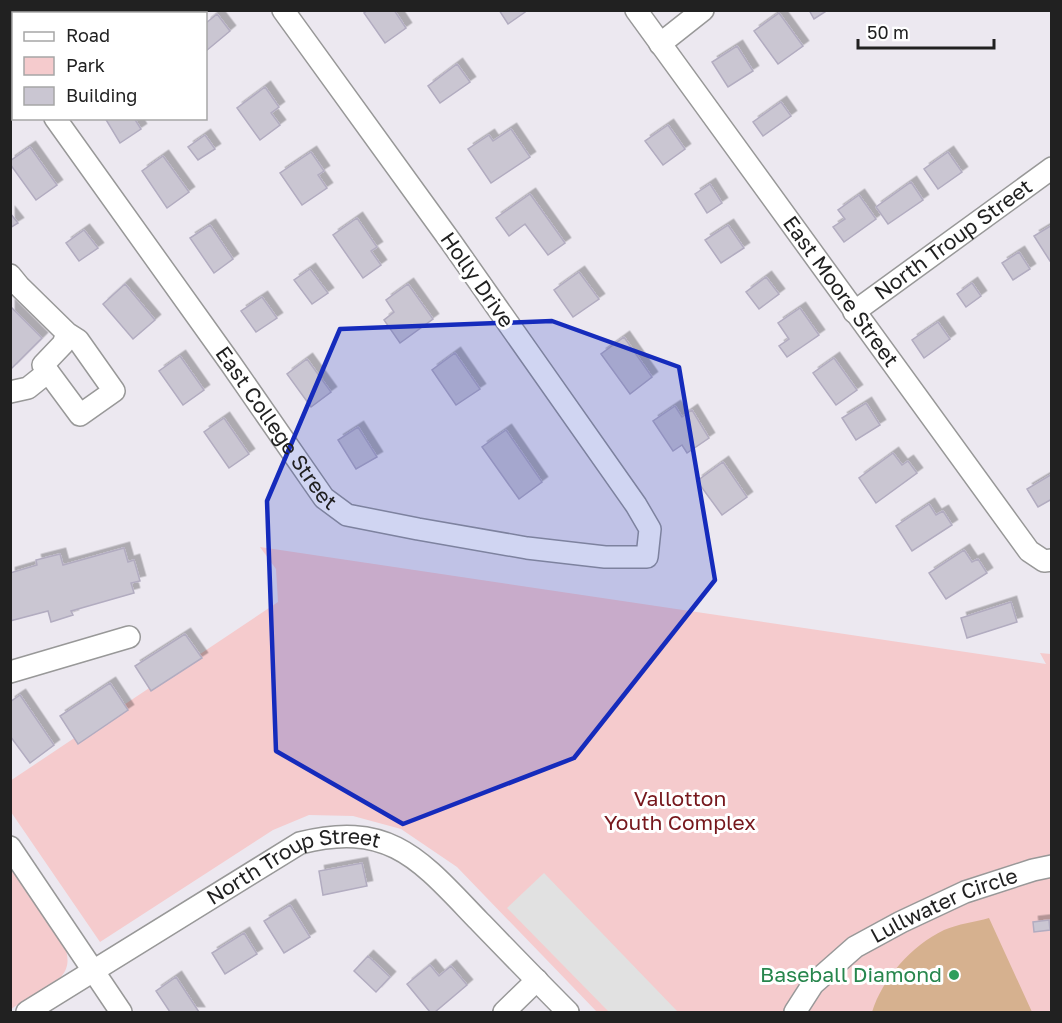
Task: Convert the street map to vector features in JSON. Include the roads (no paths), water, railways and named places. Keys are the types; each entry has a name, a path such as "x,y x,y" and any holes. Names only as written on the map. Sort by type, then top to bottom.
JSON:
{"street":[{"name":"Holly Drive","path":"283,10 451,242 636,505 650,530 647,558"},
{"name":"East Moore Street","path":"636,10 1029,551 1044,561 1052,560"},
{"path":"660,44 703,10"},
{"name":"East College Street","path":"56,120 324,498 347,515 505,544 605,557 647,558"},
{"name":"North Troup Street","path":"854,312 1052,168"},
{"path":"10,275 67,333 78,340 114,391 80,415 42,365 63,344 67,333"},
{"path":"10,392 28,388 48,372"},
{"path":"10,672 129,637"},
{"name":"North Troup Street","path":"27,1012 300,843 326,837 350,836 392,845 427,867 568,1012"},
{"path":"10,847 121,1012"},
{"name":"Lullwater Circle","path":"795,1012 813,984 855,947 965,892 1052,866"},
{"path":"504,1012 537,980"}],"place":[{"name":"Baseball Diamond","path":"954,975"}],"park label":[{"name":"Vallotton Youth Complex","path":"680,811"}]}
